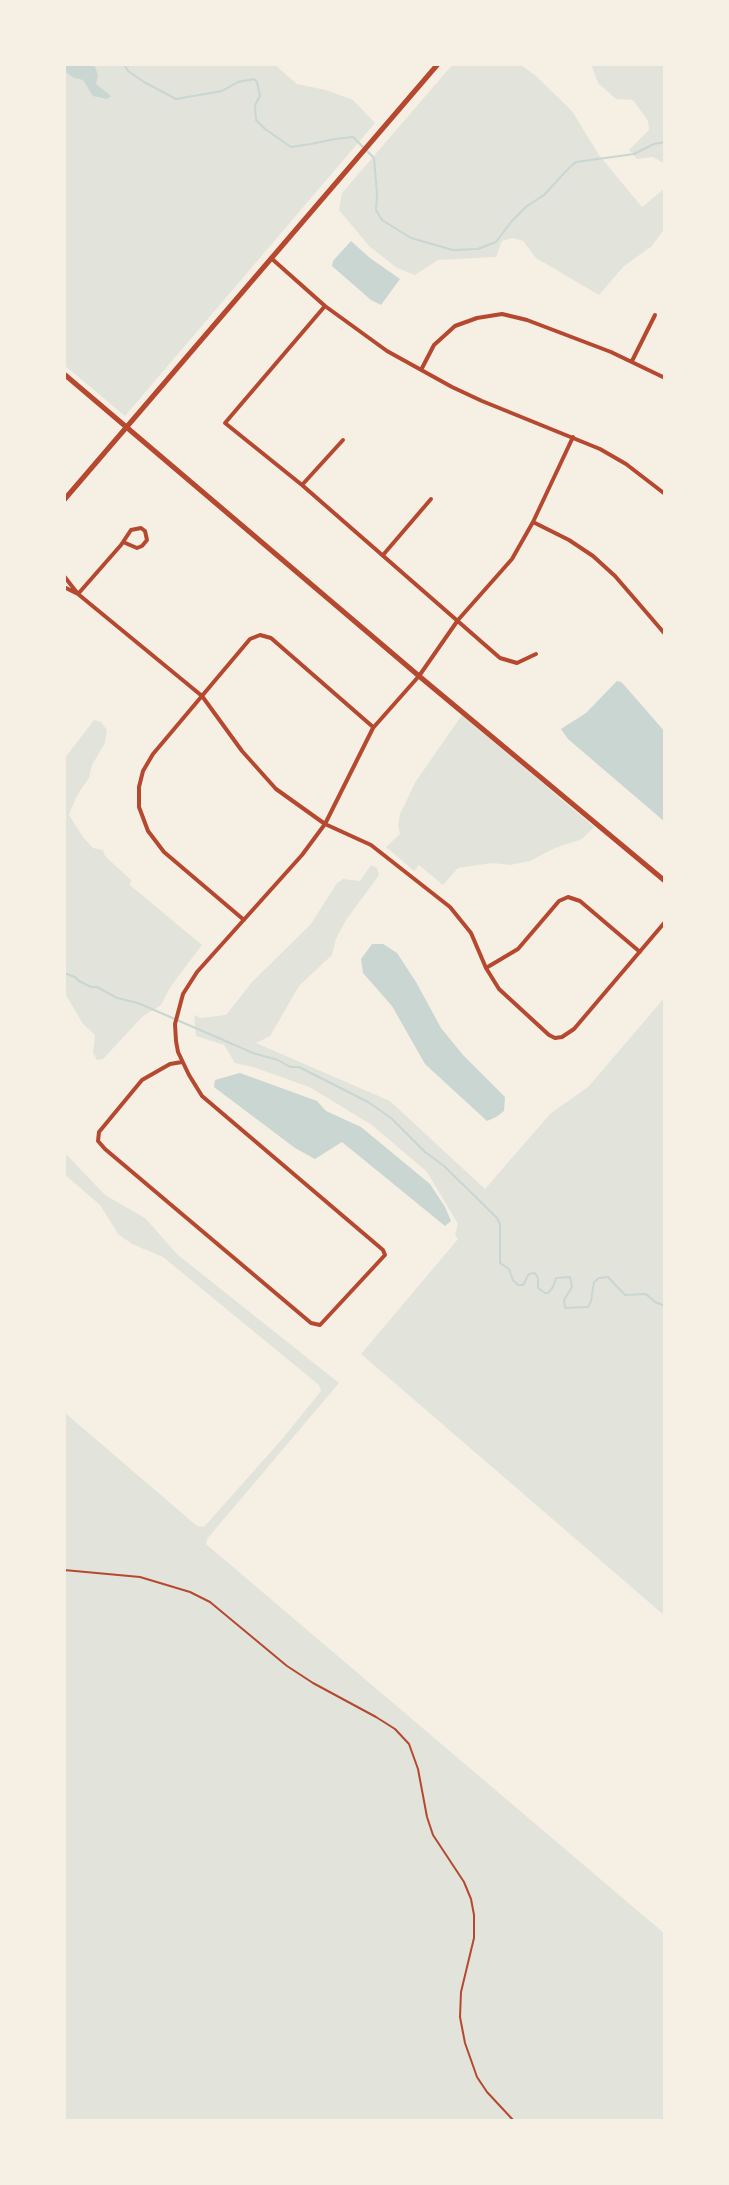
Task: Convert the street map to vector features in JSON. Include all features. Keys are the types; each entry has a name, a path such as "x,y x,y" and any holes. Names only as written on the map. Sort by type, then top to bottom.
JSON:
{"street":[{"path":"64,500 438,64"},
{"path":"271,258 365,337 482,401 600,449 626,464 665,494"},
{"path":"325,306 225,423 302,485 500,658 517,663 536,654"},
{"path":"421,370 434,345 455,326 502,314 527,320 632,361 665,378"},
{"path":"632,361 655,315"},
{"path":"64,374 665,881"},
{"path":"182,1062 159,1069 136,1086 99,1132 98,1141 311,1323 320,1325 385,1255 383,1250 202,1096 182,1062 176,1041 175,1024 183,994 197,972 302,855 325,824 373,728 419,676 458,620 512,559 573,437"},
{"path":"302,485 343,440"},
{"path":"383,555 431,499"},
{"path":"533,522 593,556 615,576 665,634"},
{"path":"78,594 131,530 141,528 145,531 147,540 142,546 137,548 123,542"},
{"path":"64,576 78,594 202,696 242,751 276,789 325,824 371,845 450,907 471,933 499,989 549,1035 562,1037 574,1029 665,922"},
{"path":"64,587 78,594"},
{"path":"244,920 164,852 148,831 139,807 139,787 143,771 153,754 250,639 260,635 271,638 373,728"},
{"path":"486,968 518,949 559,901 568,897 580,901 640,952"}],"path":[{"path":"64,1570 140,1577 190,1592 210,1602 287,1666 395,1729 409,1744 433,1835 464,1882 474,1915 474,1938 461,1992 460,2017 465,2043 477,2077 514,2121"}],"shaded area":[{"path":"64,64 274,64 297,84 353,100 375,123 125,416 64,365"},
{"path":"64,64 94,64 98,75 96,84 111,96 107,99 93,96 83,80 67,73"},
{"path":"453,64 519,64 572,111 599,155 642,207 665,188 665,228 652,246 624,266 599,295 536,258 523,241 513,238 502,241 496,257 438,260 415,275 397,268 369,246 339,210 342,193"},
{"path":"591,64 665,64 665,164 653,157 637,159 629,150 649,130 648,121 633,100 616,99 598,83"},
{"path":"351,241 400,279 381,305 332,266"},
{"path":"617,681 665,732 665,822 568,739 561,729 586,713"},
{"path":"462,715 594,827 582,839 530,861 458,868 443,885 419,865 414,871 386,847 400,834 400,814 416,781"},
{"path":"94,720 101,722 107,730 105,743 69,815 93,848 103,850 105,856 131,880 130,885 202,945 171,986 161,1005 142,1017 103,1059 97,1060 93,1053 95,1035 83,1024 64,992 64,759"},
{"path":"371,865 377,868 379,875 346,920 332,955 299,986 270,1036 256,1043 390,1101 485,1189 550,1114 589,1086 665,997 665,1616 361,1354 458,1239 455,1235 458,1224 427,1172 372,1125 321,1094 309,1087 235,1063 224,1045 196,1036 194,1015 201,1018 226,1015 252,982 311,924 337,883 343,879 360,881"},
{"path":"372,944 383,944 397,953 441,1028 505,1097 504,1111 487,1121 425,1064 392,1006 363,973 361,959"},
{"path":"240,1073 317,1101 326,1111 361,1127 430,1184 451,1221 445,1226 342,1142 315,1159 295,1148 214,1087 215,1080"},
{"path":"64,1152 105,1195 145,1218 178,1255 339,1383 207,1539 206,1544 665,1934 665,2121 64,2121 64,1412 197,1526 204,1527 321,1391 319,1385 163,1257 132,1244 118,1234 100,1205 64,1174"}],"waterway":[{"path":"124,64 128,71 144,82 176,99 222,91 238,82 254,79 260,96 255,105 256,120 265,129 291,147 353,137 374,158 376,210 382,220 411,238 453,250 478,249 496,242 511,222 544,195 576,162 634,154 665,142"},
{"path":"64,973 253,1053 290,1067 299,1067 368,1102 391,1118 497,1218 500,1224 500,1263 509,1269 518,1285 523,1285 529,1274 535,1273 538,1288 548,1293 556,1278 570,1277 572,1287 564,1300 565,1308 588,1307 594,1282 608,1277 625,1295 646,1294 665,1306"}]}
